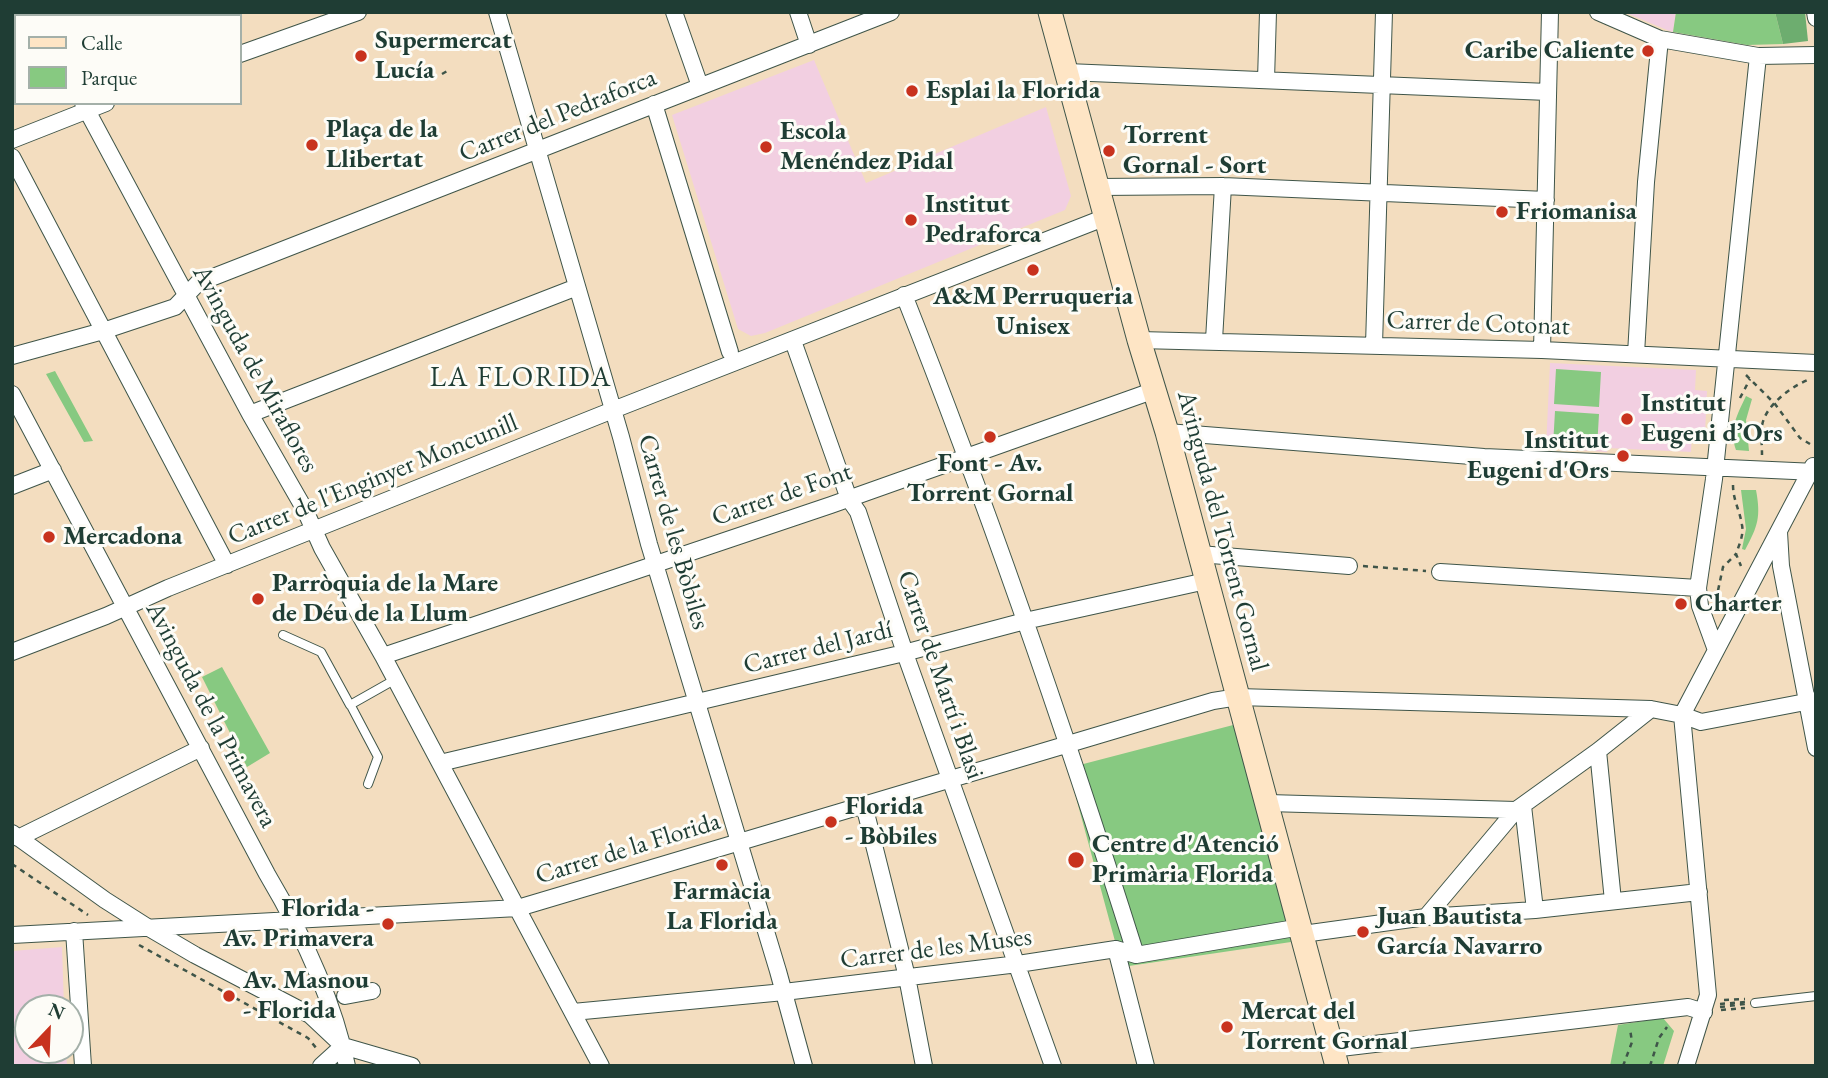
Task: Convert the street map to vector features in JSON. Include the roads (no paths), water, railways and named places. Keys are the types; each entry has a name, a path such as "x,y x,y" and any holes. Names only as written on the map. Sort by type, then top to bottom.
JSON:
{"street":[{"path":"242,53 322,19 358,12"},
{"name":"Carrer de les Bòbiles","path":"497,12 804,1066"},
{"path":"674,12 700,86"},
{"path":"798,12 809,45"},
{"name":"Carrer del Pedraforca","path":"12,356 103,331 175,307 198,283 891,12"},
{"name":"Avinguda del Torrent Gornal","path":"1050,12 1139,340 1167,432 1335,1057"},
{"path":"1266,80 1268,12"},
{"path":"1374,345 1384,12"},
{"path":"1542,350 1550,12"},
{"path":"1598,12 1660,39 1758,56 1816,55"},
{"path":"1815,12 1816,18"},
{"path":"1636,354 1646,182 1660,39"},
{"path":"1716,650 1700,606 1698,588 1715,468 1758,56"},
{"path":"1067,72 1548,92"},
{"path":"654,104 730,352"},
{"path":"12,140 85,107"},
{"name":"Avinguda de Miraflores","path":"85,107 396,679 601,1066"},
{"path":"12,157 227,565"},
{"path":"1098,187 1223,186 1546,200"},
{"path":"1214,340 1223,186"},
{"name":"Carrer de l'Enginyer Moncunill","path":"12,652 613,410 1106,217"},
{"path":"250,414 577,286"},
{"path":"904,295 1025,621 1136,956"},
{"name":"Carrer de Cotonat","path":"1139,340 1542,350 1816,363"},
{"name":"Carrer de Martí i Blasi","path":"793,341 849,499 858,512 904,653 1053,1066"},
{"name":"Carrer de Font","path":"383,656 849,499 1155,390"},
{"name":"Avinguda de la Primavera","path":"12,394 294,920 326,995 348,1066"},
{"path":"1167,432 1484,457 1715,468 1814,469 1682,715 1710,1012 1686,1066"},
{"path":"12,486 53,470"},
{"path":"1779,530 1781,566 1812,701 1816,748"},
{"path":"1199,554 1349,566"},
{"path":"1440,572 1698,588"},
{"name":"Carrer del Jardí","path":"440,763 904,653 1025,621 1206,581"},
{"name":"Carrer de la Florida","path":"12,935 517,908 1065,743 1213,701 1238,697 1651,709 1701,722 1812,701"},
{"path":"1426,917 1519,808 1651,709"},
{"path":"201,748 15,835 105,901 149,928 310,1015 343,1046 412,1066"},
{"path":"1598,751 1613,901"},
{"path":"1268,803 1519,808"},
{"path":"864,805 907,977 924,1066"},
{"path":"1519,808 1535,910"},
{"name":"Carrer de les Muses","path":"573,1012 784,992 1017,964 1116,949 1136,956 1302,931 1699,892"},
{"path":"74,931 83,1066"},
{"path":"1116,949 1146,1066"},
{"path":"345,996 372,991"},
{"path":"1335,1057 1625,1014 1688,1007 1710,1012"},
{"path":"320,1059 343,1046"}],"lane":[{"path":"283,635 321,652 379,757 368,784"},
{"path":"350,704 396,679"},
{"path":"1754,1003 1816,996"}],"place":[{"name":"Caribe Caliente","path":"1648,51"},
{"name":"Supermercat Lucía","path":"361,56"},
{"name":"Esplai la Florida","path":"912,91"},
{"name":"Plaça de la Llibertat","path":"312,145"},
{"name":"Escola Menéndez Pidal","path":"766,147"},
{"name":"Torrent Gornal - Sort","path":"1109,151"},
{"name":"Friomanisa","path":"1502,212"},
{"name":"Institut Pedraforca","path":"911,220"},
{"name":"A&M Perruqueria Unisex","path":"1033,270"},
{"name":"Institut Eugeni d’Ors","path":"1627,419"},
{"name":"Font - Av. Torrent Gornal","path":"990,437"},
{"name":"Institut Eugeni d'Ors","path":"1623,456"},
{"name":"Mercadona","path":"49,537"},
{"name":"Parròquia de la Mare de Déu de la Llum","path":"258,599"},
{"name":"Charter","path":"1681,604"},
{"name":"Florida - Bòbiles","path":"831,822"},
{"name":"Centre d'Atenció Primària Florida","path":"1076,860"},
{"name":"Farmàcia La Florida","path":"722,865"},
{"name":"Florida - Av. Primavera","path":"388,924"},
{"name":"Juan Bautista García Navarro","path":"1363,932"},
{"name":"Av. Masnou - Florida","path":"229,996"},
{"name":"Mercat del Torrent Gornal","path":"1227,1027"}],"district":[{"name":"LA FLORIDA","path":"521,378"}]}
